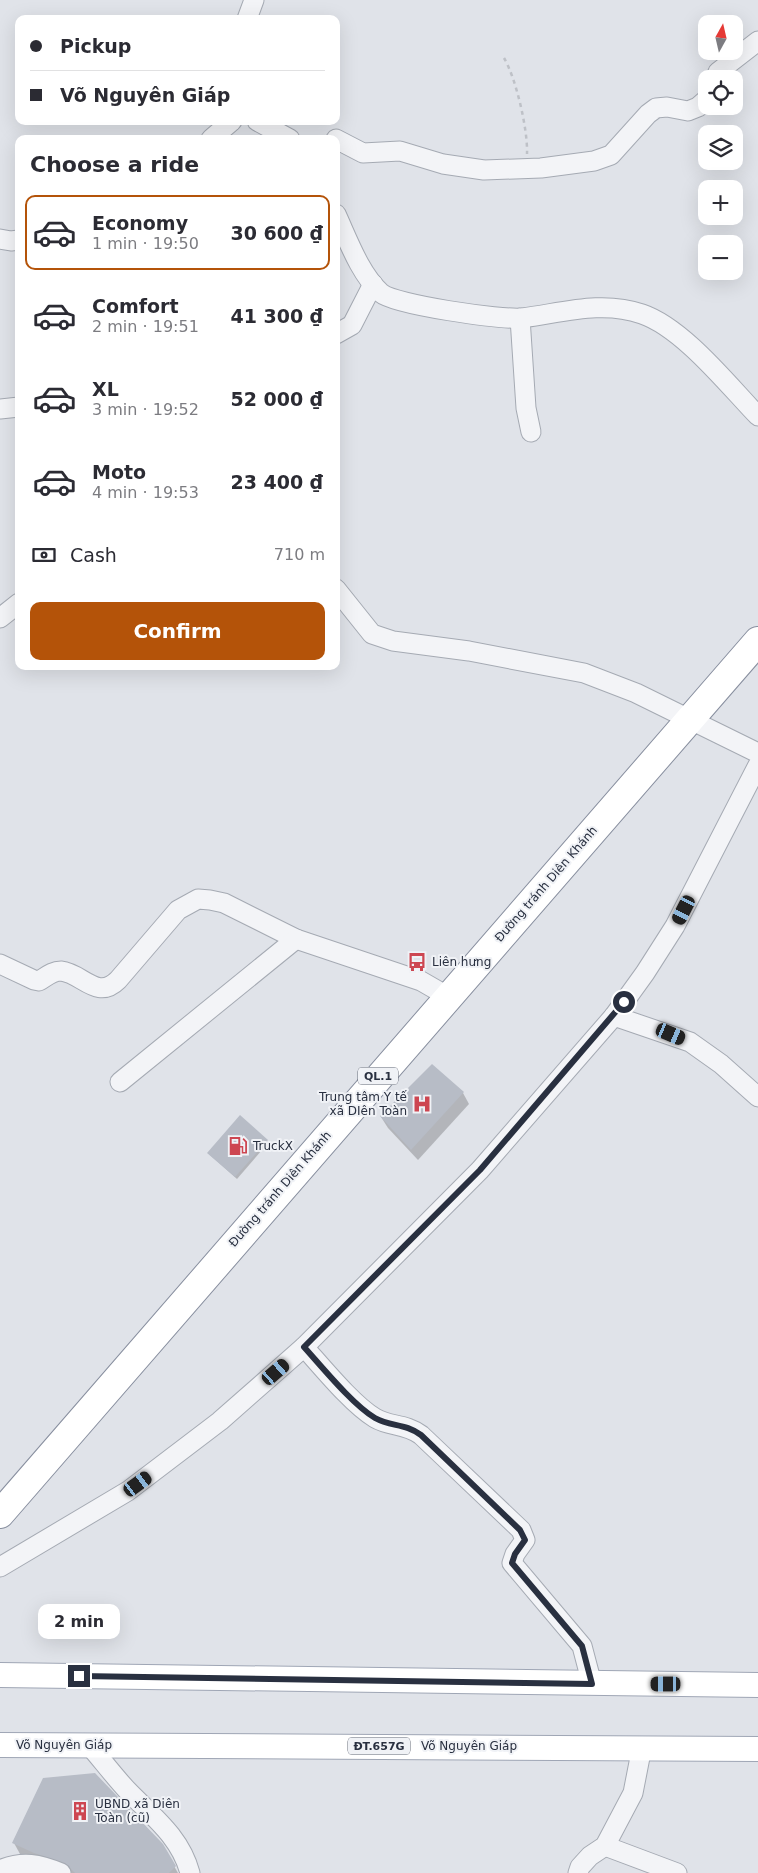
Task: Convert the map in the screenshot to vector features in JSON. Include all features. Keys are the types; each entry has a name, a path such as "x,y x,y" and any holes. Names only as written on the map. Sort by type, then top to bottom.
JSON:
{"highway":[{"name":"Đường tránh Diên Khánh","path":"0,1514 447,996 758,641"}],"main road":[{"path":"0,1675 758,1685"},
{"name":"Võ Nguyên Giáp","path":"0,1744 758,1749"}],"street":[{"path":"249,15 254,0"},
{"path":"721,70 758,41"},
{"path":"340,141 363,153 400,151 456,166 484,170 526,169 594,161 611,155 648,114 656,108 668,107 688,111 698,107"},
{"path":"216,135 227,125"},
{"path":"264,125 283,135"},
{"path":"340,222 373,284 382,294 395,301 452,311 520,318 568,310 612,307 644,314 690,345 758,416"},
{"path":"0,239 15,240"},
{"path":"340,332 352,325 373,284"},
{"path":"520,318 526,408 531,432"},
{"path":"0,409 15,408"},
{"path":"340,594 372,634 393,641 469,651 584,673 691,719 758,752"},
{"path":"0,618 15,606"},
{"path":"0,1567 17,1559 148,1476 220,1421 304,1347 480,1170 614,1016 675,926 758,765"},
{"path":"0,964 34,980 39,981 49,974 63,972 98,988 109,988 178,910 198,899 224,903 296,939 421,981 447,996"},
{"path":"120,1082 296,939"},
{"path":"614,1016 690,1042 721,1064 758,1097"},
{"path":"304,1347 342,1388 374,1417 383,1421 411,1427 421,1435 520,1530 525,1540 515,1554 512,1563 582,1646 592,1684"},
{"path":"89,1745 127,1789 170,1833 186,1870"},
{"path":"578,1873 580,1867 590,1856 606,1846 633,1793 642,1747"},
{"path":"606,1846 677,1873"},
{"path":"0,1870 24,1863 44,1866 61,1873"}],"path":[{"path":"504,58 512,70 527,136 526,169"}],"building":[{"name":"Trung tâm Y tế xã DIên Toàn","path":"432,1064 464,1092 411,1150 380,1116"},
{"name":"TruckX","path":"240,1115 268,1140 235,1177 207,1153"},
{"name":"UBND xã Diên Toàn (cũ)","path":"95,1773 163,1844 176,1866 169,1873 75,1873 65,1863 34,1853 12,1843 43,1778"}],"place":[{"name":"Liên hưng","path":"417,962"},
{"name":"Trung tâm Y tế xã DIên Toàn","path":"422,1104"},
{"name":"TruckX","path":"238,1146"},
{"name":"UBND xã Diên Toàn (cũ)","path":"80,1811"}],"route":[{"path":"79,1676 592,1684 582,1646 512,1563 515,1554 525,1540 520,1530 421,1435 411,1427 383,1421 374,1417 342,1388 304,1347 480,1170 614,1016 624,1002"}]}
